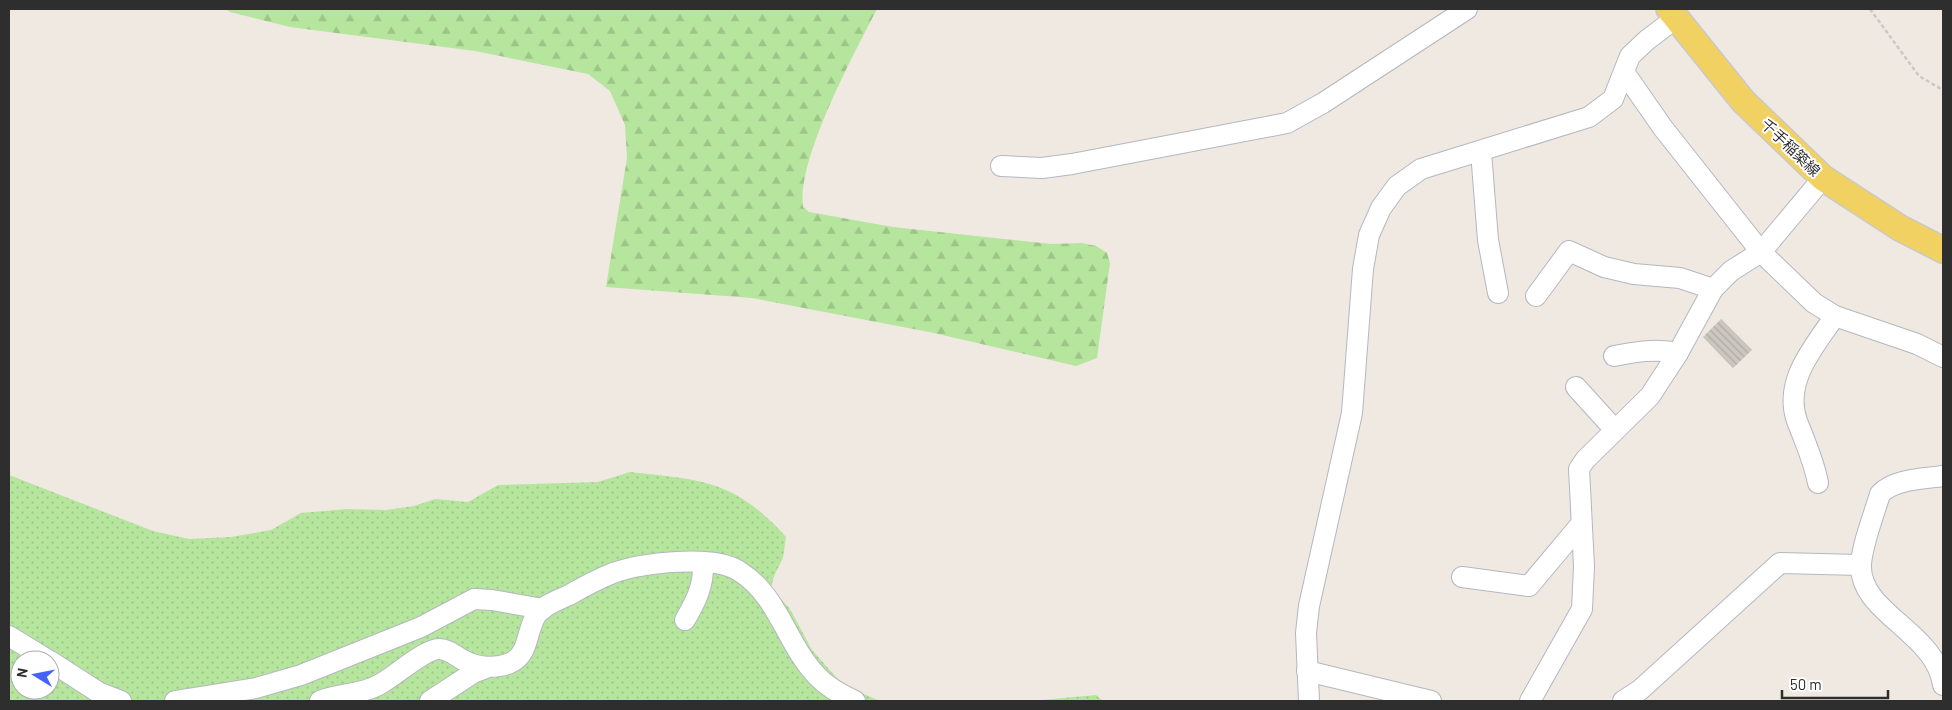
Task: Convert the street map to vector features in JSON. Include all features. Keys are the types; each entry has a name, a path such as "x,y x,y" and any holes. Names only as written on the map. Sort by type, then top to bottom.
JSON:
{"main road":[{"name":"千手稲築線","path":"1672,13 1744,101 1823,178 1900,228 1943,250"}],"street":[{"path":"1001,166 1042,168 1072,164 1288,123 1323,103 1467,9"},
{"path":"1309,701 1306,633 1309,606 1352,413 1363,269 1369,234 1381,208 1397,186 1421,169 1481,152 1589,117 1613,99 1630,56 1672,13"},
{"path":"1624,72 1663,128 1761,252 1814,303 1835,316 1917,344 1943,357"},
{"path":"1481,152 1488,240 1498,293"},
{"path":"1530,701 1582,609 1584,574 1579,469 1650,396 1678,353 1713,289 1731,271 1761,252 1823,178"},
{"path":"1536,296 1570,251 1604,267 1634,274 1680,278 1713,289"},
{"path":"1818,483 1814,462 1796,419 1793,398 1799,371 1835,316"},
{"path":"1614,356 1640,350 1668,350 1678,353"},
{"path":"1576,387 1615,430"},
{"path":"1943,476 1885,488 1880,494 1861,565 1864,582 1870,596 1928,650 1941,671 1943,685"},
{"path":"1462,577 1529,586 1581,524"},
{"path":"685,620 698,597 703,582 703,562"},
{"path":"430,701 473,673 499,666 518,658 537,614 543,609 612,573 658,563 703,562 725,565 738,570 758,585 779,613 798,650 817,676 841,695 855,701"},
{"path":"1623,701 1640,690 1780,563 1861,565"},
{"path":"175,701 256,688 301,675 421,627 474,599 492,600 543,609"},
{"path":"9,636 32,650"},
{"path":"320,701 379,685 428,651 440,649 451,653 465,662 486,668"},
{"path":"60,667 98,692 121,701"},
{"path":"1307,671 1354,692 1430,701"}],"path":[{"path":"1870,9 1919,76 1943,90"}],"green space":[{"path":"226,9 877,9 829,106 818,135 809,162 804,186 803,207 809,212 893,227 1051,244 1082,243 1096,246 1107,253 1110,263 1097,358 1076,366 934,333 752,298 606,287 627,158 625,125 610,91 588,74 475,51 290,27 230,12"},
{"path":"630,472 698,481 733,493 768,518 786,537 783,558 774,576 771,588 790,609 812,650 843,685 880,701 9,701 9,475 153,531 189,539 231,537 271,530 301,513 347,509 386,510 414,506 435,499 468,502 498,485 598,482"},
{"path":"1096,695 1103,701 1031,701"}],"building":[{"path":"1721,319 1752,350 1733,368 1703,337"}]}
